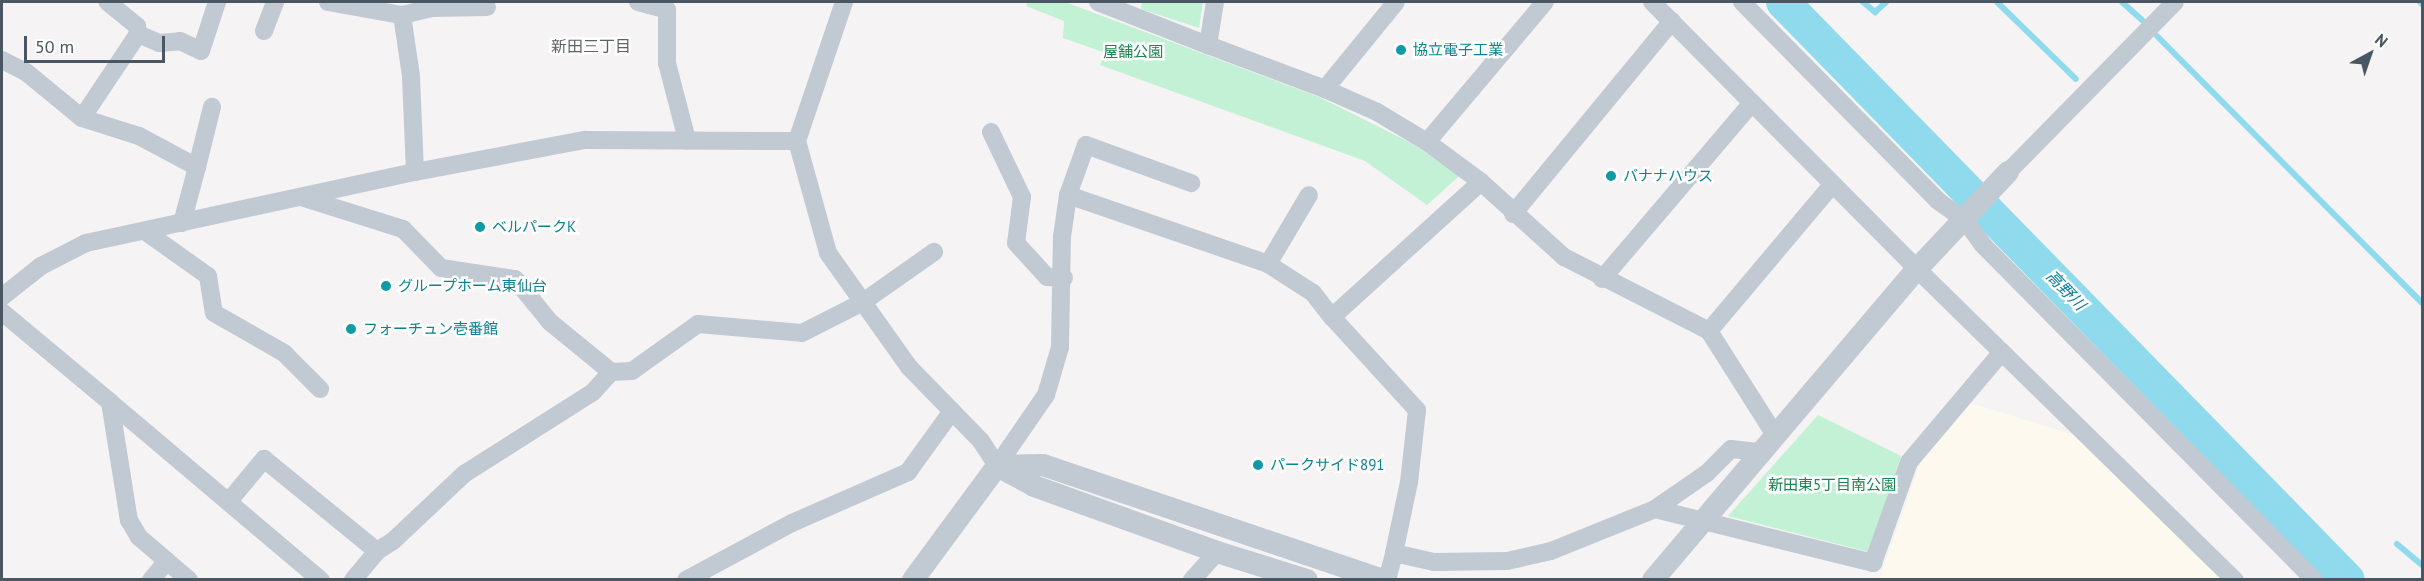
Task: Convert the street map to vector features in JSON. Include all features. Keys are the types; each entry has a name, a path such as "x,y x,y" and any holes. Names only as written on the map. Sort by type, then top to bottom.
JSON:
{"street":[{"path":"82,117 138,34 137,26 107,2"},
{"path":"138,34 159,43 180,41 201,51 217,2"},
{"path":"264,31 275,2"},
{"path":"328,2 402,15 433,8 487,7"},
{"path":"638,2 669,6 667,63 687,140"},
{"path":"844,2 797,141 828,253 909,367 981,441 997,466 1034,486 1217,552 1307,579"},
{"path":"1098,2 1132,8 1208,45 1325,89 1377,112 1427,142 1481,182 1513,214 1564,257 1602,279 1709,331 1775,435"},
{"path":"1208,45 1215,2"},
{"path":"1325,89 1396,2"},
{"path":"1427,142 1545,2"},
{"path":"1652,2 1917,269 2235,579"},
{"path":"1742,2 1938,201 1966,216 1982,244 2314,579"},
{"path":"1653,579 1917,269 2006,174 2175,2"},
{"path":"402,15 411,76 415,172"},
{"path":"1513,214 1672,21"},
{"path":"2,60 26,72 82,117 139,136 197,167"},
{"path":"1602,279 1752,103"},
{"path":"182,223 213,107"},
{"path":"991,132 1022,197 1016,243 1047,277 1064,278"},
{"path":"2,297 41,266 86,243 304,198 415,172 585,140 797,141"},
{"path":"914,579 997,466 1046,394 1060,347 1064,278 1062,237 1068,195 1086,145 1191,183"},
{"path":"1332,317 1481,182"},
{"path":"1709,331 1833,184"},
{"path":"1068,195 1268,264 1313,293 1417,410 1409,482 1387,579"},
{"path":"1268,264 1309,195"},
{"path":"304,198 403,229 441,268 515,279 550,322 611,372 632,371 699,324 802,333 863,302 934,252"},
{"path":"146,232 208,276 214,312 284,353 320,389"},
{"path":"2,312 321,579"},
{"path":"1655,509 1873,563 1909,462 2002,352"},
{"path":"353,579 377,551 393,541 464,474 593,392 611,372"},
{"path":"110,402 129,520 139,537 189,579"},
{"path":"686,579 792,523 908,472 952,411"},
{"path":"1394,552 1434,562 1507,561 1599,534 1655,509 1707,473 1731,448 1761,452"},
{"path":"229,501 264,459 377,551"},
{"path":"997,466 1043,465 1382,579"},
{"path":"1192,579 1217,552"},
{"path":"151,579 167,561"}],"shaded area":[{"path":"1971,403 2074,435 2222,580 1879,580 1920,463"}],"green space":[{"name":"屋舗公園","path":"1028,2 1065,2 1319,97 1413,144 1459,176 1427,205 1365,161 1100,65 1106,53 1063,38 1064,21 1026,6"},
{"path":"1142,2 1203,2 1199,28 1141,9"},
{"name":"新田東5丁目南公園","path":"1818,415 1901,456 1869,552 1728,516"}],"waterway":[{"name":"高野川","path":"1783,2 2348,580"},
{"path":"1863,2 1875,12 1886,2"},
{"path":"1997,2 2076,79"},
{"path":"2122,2 2142,20"},
{"path":"2157,36 2422,303"},
{"path":"2397,544 2422,565"}],"place":[{"name":"協立電子工業","path":"1401,50"},
{"name":"バナナハウス","path":"1611,176"},
{"name":"ベルパークK","path":"480,227"},
{"name":"グループホーム東仙台","path":"386,286"},
{"name":"フォーチュン壱番館","path":"351,329"},
{"name":"パークサイド891","path":"1258,465"}],"district":[{"name":"新田三丁目","path":"591,46"}]}
